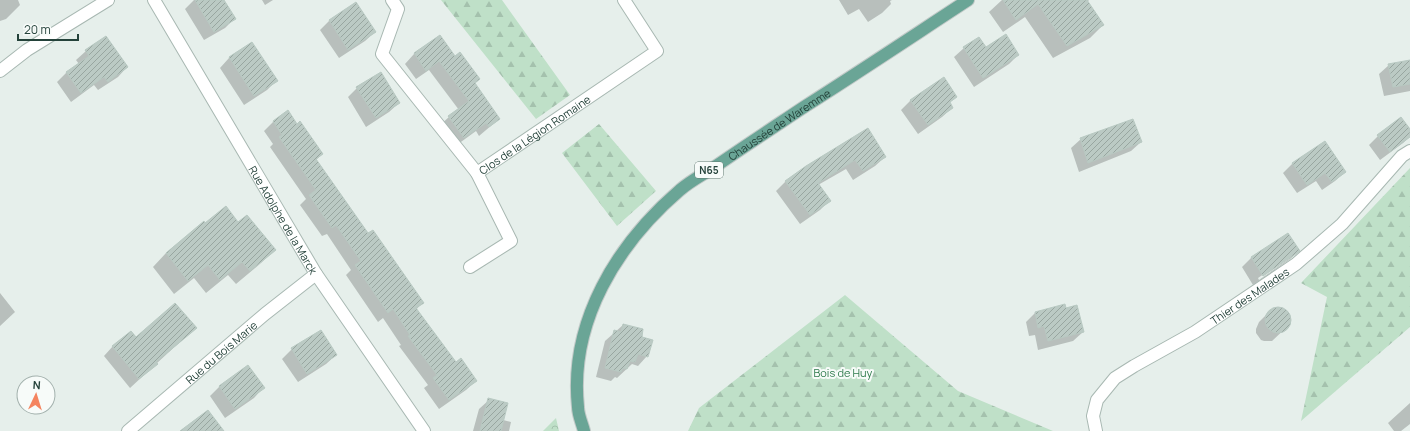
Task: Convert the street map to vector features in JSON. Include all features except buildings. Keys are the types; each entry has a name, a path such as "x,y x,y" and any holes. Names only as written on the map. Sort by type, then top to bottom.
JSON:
{"main road":[{"name":"Chaussée de Waremme","path":"584,431 578,408 577,380 580,350 586,325 594,303 606,279 646,222 687,185 968,0"}],"street":[{"path":"0,72 27,50 108,0"},
{"name":"Rue Adolphe de la Marck","path":"154,0 316,274 424,431"},
{"name":"Clos de la Légion Romaine","path":"392,0 398,9 382,54 477,173 657,51 624,0"},
{"name":"Thier des Malades","path":"1096,431 1093,416 1097,400 1115,378 1195,332 1296,264 1342,224 1402,156 1410,151"},
{"path":"470,267 511,241 477,173"},
{"name":"Rue du Bois Marie","path":"128,431 265,314 316,274"}],"green space":[{"path":"441,0 502,0 570,95 536,119"},
{"path":"599,124 656,191 617,226 562,153"},
{"path":"1410,168 1410,327 1301,421 1327,297 1301,283"},
{"name":"Bois de Huy","path":"845,295 958,391 1053,431 688,431 699,408"},
{"path":"556,418 559,431 543,431"}]}
